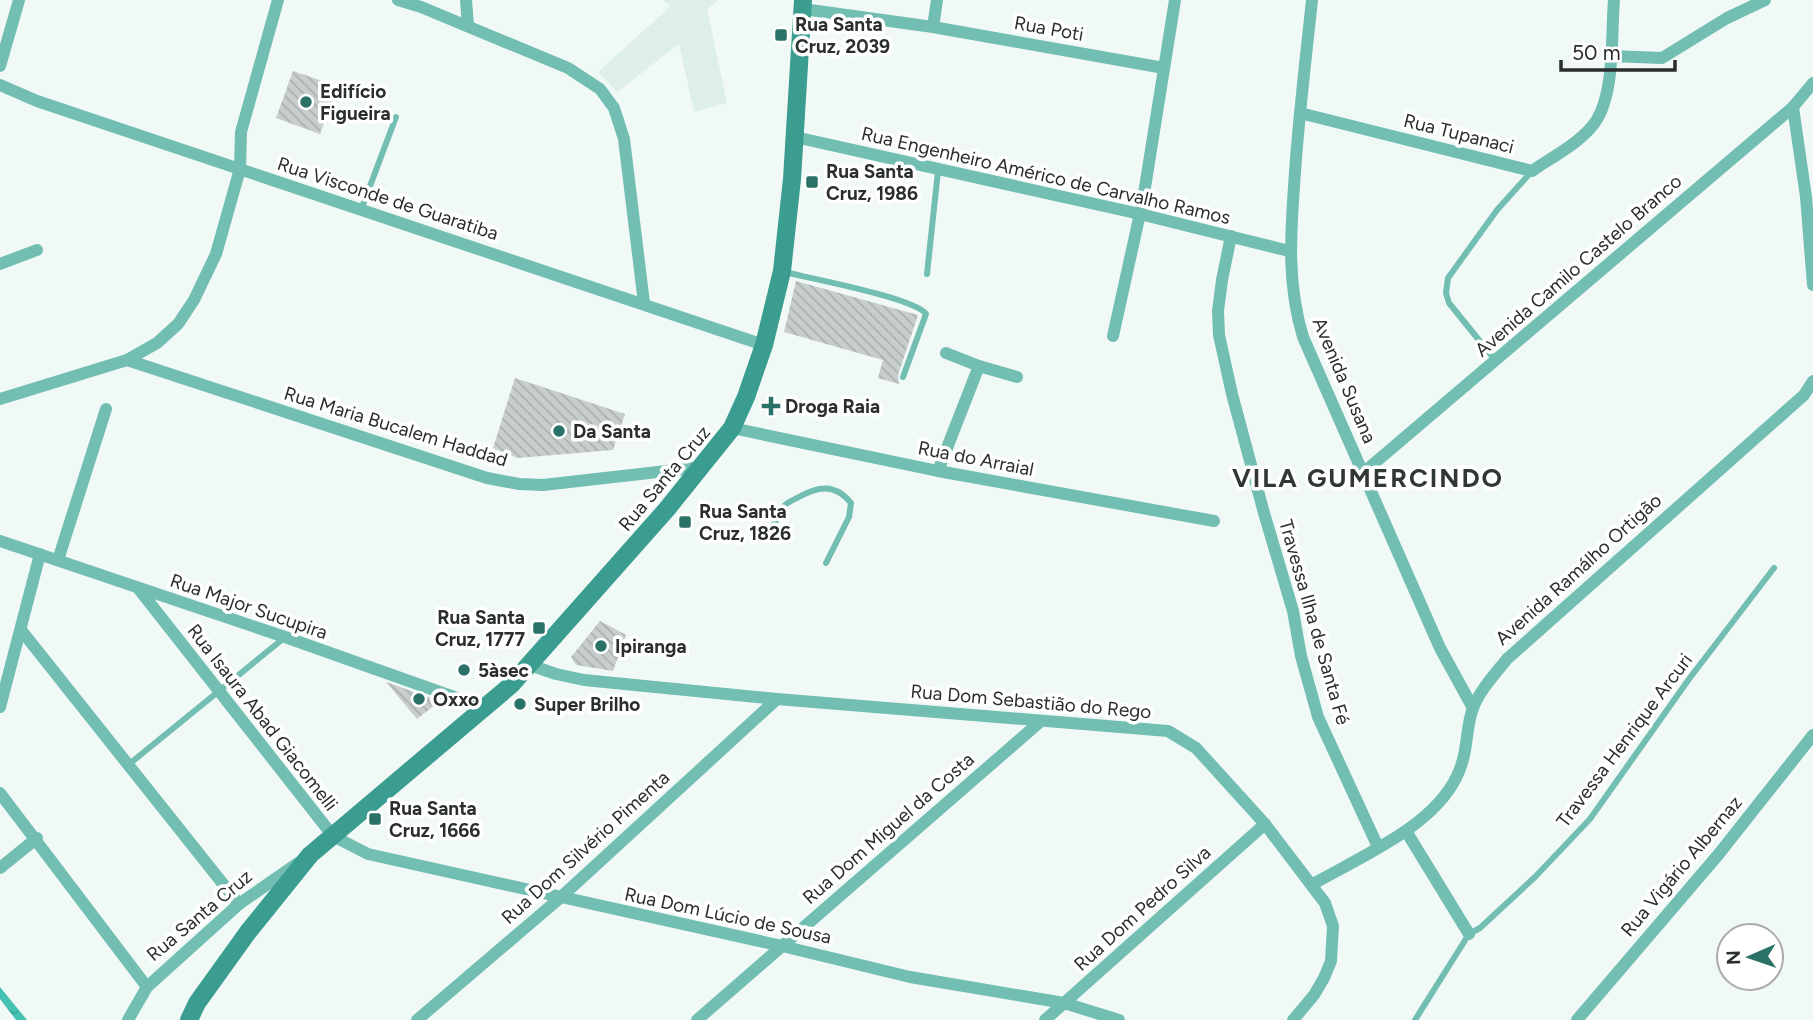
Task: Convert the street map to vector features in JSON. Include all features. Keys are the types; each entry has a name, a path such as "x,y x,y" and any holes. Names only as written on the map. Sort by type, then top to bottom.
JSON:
{"main road":[{"name":"Rua Santa Cruz","path":"194,1019 247,932 310,855 485,708 530,665 702,467 732,428 747,397 764,345 782,271 795,137 803,5"}],"street":[{"path":"0,66 19,0"},
{"path":"0,399 127,360 157,343 178,324 194,300 216,254 240,169 241,132 278,0"},
{"path":"466,0 468,26"},
{"path":"933,27 937,0"},
{"path":"1113,336 1140,214 1175,0"},
{"name":"Avenida Susana","path":"1312,0 1289,251 1293,293 1303,337 1440,648 1473,708"},
{"name":"Rua Tupanaci","path":"1300,113 1532,171 1595,123 1608,86 1614,0"},
{"path":"1610,56 1662,58 1727,18 1765,0"},
{"path":"403,1 425,3 468,26 568,68 600,89 614,108 624,139 644,303"},
{"name":"Rua Poti","path":"803,5 1164,68"},
{"name":"Avenida Camilo Castelo Branco","path":"1364,472 1793,107 1813,83"},
{"name":"Rua Visconde de Guaratiba","path":"0,85 37,101 764,345"},
{"path":"1793,107 1806,197 1813,285"},
{"name":"Rua Engenheiro Américo de Carvalho Ramos","path":"795,137 1140,214 1289,251"},
{"name":"Travessa Ilha de Santa Fé","path":"1231,236 1218,311 1219,335 1232,394 1293,611 1301,656 1318,717 1378,847"},
{"path":"0,264 37,250"},
{"path":"946,353 1017,377"},
{"name":"Rua Maria Bucalem Haddad","path":"127,360 487,478 508,482 543,485 702,467"},
{"path":"938,471 979,366"},
{"name":"Avenida Ramálho Ortigão","path":"1312,884 1406,831 1443,801 1466,754 1473,708 1507,659 1804,396 1813,381"},
{"path":"58,560 106,409"},
{"name":"Rua do Arraial","path":"732,428 938,471 1214,521"},
{"name":"Rua Major Sucupira","path":"0,541 485,708"},
{"path":"0,708 40,554"},
{"name":"Rua Isaura Abad Giacomelli","path":"138,588 333,836"},
{"path":"21,630 239,904"},
{"name":"Rua Dom Sebastião do Rego","path":"530,665 569,678 776,699 1168,731 1196,748 1265,824 1325,902 1332,926 1332,953 1324,978 1293,1020"},
{"name":"Rua Dom Silvério Pimenta","path":"417,1020 560,898 776,699"},
{"name":"Rua Dom Miguel da Costa","path":"697,1020 1041,721"},
{"name":"Rua Vigário Albernaz","path":"1583,1018 1813,735"},
{"path":"0,793 37,838 147,987"},
{"name":"Rua Dom Pedro Silva","path":"1045,1020 1265,824"},
{"path":"1406,831 1469,934"},
{"name":"Rua Dom Lúcio de Sousa","path":"333,836 368,854 387,860 910,976 1064,1003 1119,1020"},
{"path":"0,868 37,838"},
{"name":"Rua Santa Cruz","path":"128,1020 147,987 239,904 310,855"}],"lane":[{"path":"361,210 396,117"},
{"path":"927,274 938,171"},
{"path":"1496,361 1449,303 1446,293 1448,278 1497,210 1532,171"},
{"path":"782,271 890,297 922,308 926,314 903,377"},
{"path":"769,536 769,530 779,520 784,505 790,501 807,492 823,488 842,492 851,503 849,517 826,563"},
{"name":"Travessa Henrique Arcuri","path":"1415,1020 1469,934 1480,928 1535,877 1590,819 1689,678 1774,568"},
{"path":"128,765 285,637"}],"shaded area":[{"path":"663,0 718,0 707,9 727,103 694,112 679,44 617,92 598,72 671,6"}],"water":[{"path":"0,987 27,1020 16,1020 0,999"}],"building":[{"name":"Edifício Figueira","path":"293,71 337,86 320,134 276,118"},
{"path":"796,281 918,315 898,375 899,384 878,378 883,360 784,332"},
{"name":"Da Santa","path":"515,378 625,414 613,450 518,458 493,448"},
{"name":"Ipiranga","path":"600,621 626,635 613,671 576,665 571,657"},
{"name":"Oxxo","path":"386,682 440,701 417,719"}],"place":[{"name":"Rua Santa Cruz, 2039","path":"781,35"},
{"name":"Edifício Figueira","path":"306,102"},
{"name":"Rua Santa Cruz, 1986","path":"812,182"},
{"name":"Droga Raia","path":"771,406"},
{"name":"Da Santa","path":"559,431"},
{"name":"Rua Santa Cruz, 1826","path":"685,522"},
{"name":"Rua Santa Cruz, 1777","path":"539,628"},
{"name":"Ipiranga","path":"601,646"},
{"name":"5àsec","path":"464,670"},
{"name":"Oxxo","path":"419,699"},
{"name":"Super Brilho","path":"520,704"},
{"name":"Rua Santa Cruz, 1666","path":"375,819"}],"district":[{"name":"VILA GUMERCINDO","path":"1368,478"}]}
